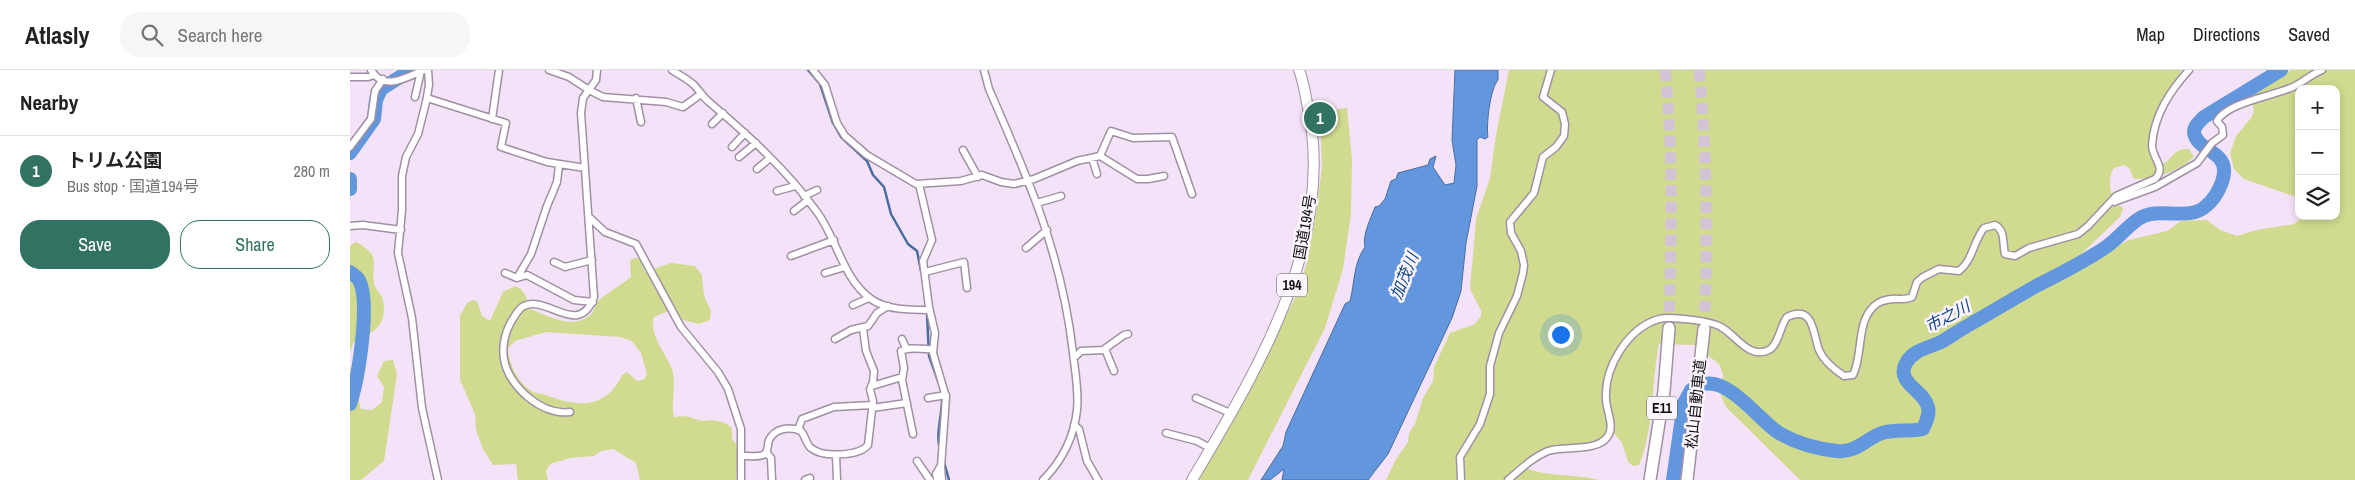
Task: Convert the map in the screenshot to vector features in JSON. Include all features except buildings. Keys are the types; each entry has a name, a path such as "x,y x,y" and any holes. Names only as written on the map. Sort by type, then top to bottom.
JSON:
{"highway":[{"name":"国道194号","path":"1192,480 1230,413 1277,323 1294,279 1303,244 1315,167 1312,124 1299,70"},
{"name":"E11","path":"1650,480 1664,391 1669,332"},
{"name":"松山自動車道","path":"1687,480 1704,334"}],"street":[{"path":"350,77 368,77 372,72 383,79 398,82 424,70"},
{"path":"415,97 424,70"},
{"path":"424,70 429,85 418,134 412,143 403,168 398,253 412,318 422,408 438,480"},
{"path":"492,119 499,70"},
{"path":"549,70 570,77 603,97 636,98 683,106 701,94"},
{"path":"570,412 556,411 528,398 507,370 503,346 507,329 522,307 535,303 569,315 582,314 590,309 593,302 592,260 581,114 583,98 596,80 597,70"},
{"path":"672,70 692,83 701,94 745,132 806,198 834,240 845,267 869,298 888,306 929,310"},
{"path":"813,70 825,85 837,123 859,150 882,165 919,184 961,181 978,176 989,177 1006,183 1029,180 1100,156 1138,179 1148,180 1164,176"},
{"path":"984,70 988,88 1038,203 1066,306 1074,358 1078,398 1074,425 1062,456 1043,480"},
{"path":"1461,480 1460,457 1480,424 1490,394 1490,366 1499,334 1517,296 1523,273 1524,265 1521,251 1511,233 1510,222 1534,193 1543,157 1556,147 1564,136 1565,124 1562,112 1543,97 1551,70"},
{"path":"1508,480 1538,456 1550,450 1577,449 1607,438 1611,425 1606,396 1618,354 1633,334 1658,319 1674,318 1712,322 1731,333 1747,349 1763,352 1774,346 1787,317 1800,314 1807,316 1820,351 1825,358 1839,373 1849,377 1853,375 1863,328 1871,309 1888,298 1912,297 1917,282 1939,269 1959,271 1970,258 1977,239 1984,228 1995,225 2000,228 2003,232 2006,254 2015,256 2030,248 2078,234 2116,196 2147,184 2159,175 2160,166 2152,146 2156,119 2176,85 2189,70"},
{"path":"2107,205 2155,187 2197,163 2209,147 2222,135 2222,127 2217,121 2219,116 2240,104 2276,94 2322,70"},
{"path":"350,147 371,119 375,91 383,79"},
{"path":"427,98 506,123 501,147 532,159 585,168"},
{"path":"636,98 640,122"},
{"path":"712,124 723,113"},
{"path":"1100,156 1111,131 1133,138 1172,137 1192,194"},
{"path":"732,147 745,132"},
{"path":"739,157 756,143"},
{"path":"963,150 978,176"},
{"path":"757,169 770,158"},
{"path":"1092,158 1097,174"},
{"path":"516,278 531,254 557,182 559,165"},
{"path":"919,184 932,240 923,261 934,333 933,349 936,366 946,395 940,467 942,480"},
{"path":"777,191 795,186"},
{"path":"794,211 806,198 817,190"},
{"path":"1038,203 1060,196"},
{"path":"589,218 605,232 631,241 640,250 677,320 718,372 728,389 741,429 741,480"},
{"path":"350,226 364,225 400,230"},
{"path":"1026,248 1046,230"},
{"path":"791,256 834,240"},
{"path":"554,262 565,267 592,260"},
{"path":"925,272 964,262 967,288"},
{"path":"825,273 845,267"},
{"path":"505,273 516,278 527,275 544,286 563,293 569,298 582,302 593,302"},
{"path":"853,305 869,298"},
{"path":"835,339 846,330 863,329 868,326 877,313 888,306"},
{"path":"742,456 763,455 766,452 769,440 774,434 785,428 798,430 805,436 806,442 813,450 836,456 861,451 868,445 872,406 870,389 874,371 866,352 863,329"},
{"path":"1074,358 1081,351 1095,352 1105,349 1128,334"},
{"path":"902,338 906,348"},
{"path":"913,434 902,377 904,368 901,351 906,348 933,349"},
{"path":"1105,349 1114,371"},
{"path":"872,386 902,377"},
{"path":"928,398 946,395"},
{"path":"1196,398 1230,413"},
{"path":"798,430 802,419 834,407 907,403"},
{"path":"1074,425 1079,429 1087,461 1098,480"},
{"path":"1166,433 1198,441 1210,448"},
{"path":"766,452 771,458 772,480"},
{"path":"836,456 837,480"},
{"path":"917,461 930,480"},
{"path":"937,480 936,474 940,467"}],"green space":[{"path":"1509,70 2182,70 2159,106 2150,137 2151,147 2157,166 2166,162 2175,153 2183,149 2189,149 2194,157 2173,171 2150,178 2134,179 2129,168 2124,165 2114,168 2110,184 2112,195 2123,208 2120,217 2076,259 2081,267 2089,266 2117,246 2129,240 2167,231 2181,221 2207,220 2220,230 2237,236 2256,230 2294,224 2299,220 2340,220 2340,85 2295,85 2295,197 2244,179 2234,169 2230,153 2236,136 2251,118 2254,111 2251,98 2258,90 2291,70 2355,70 2355,480 1800,480 1726,407 1721,396 1723,374 1719,364 1694,345 1659,344 1648,435 1639,465 1633,466 1628,462 1622,443 1613,432 1609,432 1599,440 1577,447 1560,446 1526,463 1528,469 1537,472 1600,480 1386,480 1396,459 1408,442 1409,433 1415,424 1423,398 1433,381 1434,367 1450,333 1475,324 1481,316 1481,311 1470,289 1476,219 1490,178 1496,135"},
{"path":"1347,108 1352,159 1351,214 1343,269 1325,328 1248,480 1199,480 1248,392 1296,296 1307,262 1317,208 1322,166 1320,123 1324,114"},
{"path":"356,242 372,255 374,260 374,283 382,298 384,309 381,322 377,328 353,343 350,352 350,246"},
{"path":"640,259 645,272 671,263 695,266 702,275 704,296 711,311 710,320 699,324 683,320 675,308 654,317 655,337 673,373 674,417 686,416 702,421 713,420 725,423 732,428 732,438 738,448 736,480 640,480 636,463 613,449 601,451 594,456 570,458 550,464 546,471 548,480 518,480 516,464 493,465 483,449 476,430 475,414 460,380 460,316 467,303 473,300 477,301 482,316 490,321 503,292 515,286 527,298 530,309 551,318 567,322 582,320 591,315 599,300 631,277 630,260","holes":["546,332 620,337 632,341 641,353 647,374 644,379 637,381 627,372 622,375 608,395 590,403 569,402 531,391 518,377 512,366 508,348 515,341"]},
{"path":"393,360 397,374 384,461 361,480 350,480 350,366 361,409 372,410 382,402 384,387 377,376 384,361"}],"water":[{"name":"加茂川","path":"1455,70 1498,70 1498,80 1489,107 1488,137 1485,139 1480,137 1477,140 1477,186 1466,243 1461,291 1452,318 1388,454 1368,480 1282,480 1284,469 1270,480 1261,480 1283,446 1286,432 1345,304 1350,301 1356,267 1365,247 1367,227 1375,207 1379,206 1385,199 1391,181 1396,179 1398,173 1428,165 1430,159 1436,156 1433,167 1445,185 1454,183 1456,165 1452,140"}],"waterway":[{"path":"350,153 374,119 376,100 381,89 411,70"},
{"path":"808,70 820,84 833,123 841,137 867,161 873,175 884,187 891,214 908,244 917,251 921,271"},
{"name":"市之川","path":"1673,480 1684,403 1691,390 1705,384 1715,384 1734,394 1771,427 1786,437 1822,449 1850,450 1882,433 1923,429 1928,415 1928,407 1904,376 1904,370 1909,358 1917,352 1941,342 2036,286 2089,258 2110,244 2140,218 2156,213 2191,213 2199,211 2206,206 2218,191 2224,171 2220,159 2195,137 2194,130 2196,126 2204,117 2281,70"},
{"path":"350,179 350,189"},
{"path":"350,272 359,280 364,305 360,360 350,404"},
{"path":"927,313 929,356 938,381"},
{"path":"940,450 938,437 942,396"},
{"path":"944,462 949,480"}],"tunnel":[{"path":"1665,70 1671,167 1669,328"},
{"path":"1699,70 1706,199 1704,329"}],"place":[{"name":"トリム公園","path":"1320,118"}]}
